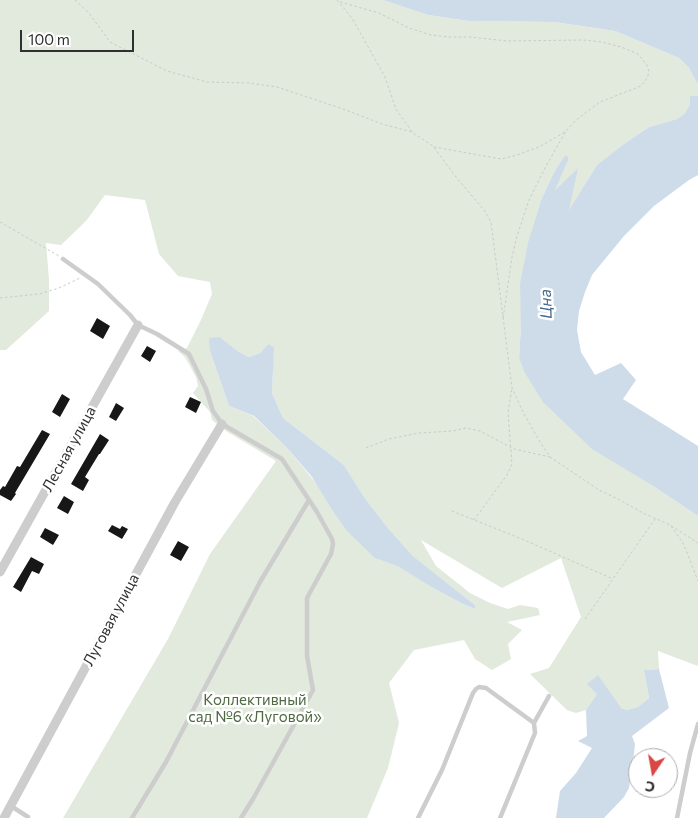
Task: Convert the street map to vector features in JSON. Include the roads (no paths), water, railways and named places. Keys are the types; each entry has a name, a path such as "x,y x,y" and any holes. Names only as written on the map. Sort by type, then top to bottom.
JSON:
{"street":[{"name":"Лесная улица","path":"0,572 138,325"},
{"name":"Луговая улица","path":"4,818 175,502 222,424"}],"lane":[{"path":"64,259 98,284 138,325 157,334 189,354 206,389 213,411 222,424 282,459 330,534 331,554 307,598 307,656 313,690 241,818"},
{"path":"132,818 166,762 260,582 309,500"},
{"path":"418,818 442,770 476,689 479,687 486,688 534,723"},
{"path":"500,818 535,733 534,723 549,696"},
{"path":"677,818 690,752 698,724"},
{"path":"11,806 28,817"}],"water":[{"path":"383,0 698,0 698,85 689,68 679,58 615,31 554,22 468,21 428,15"},
{"name":"Цна","path":"698,94 698,175 654,206 624,236 592,275 579,311 577,330 581,352 595,375 621,363 636,380 623,399 698,446 698,516 592,449 543,402 525,373 519,358 521,326 520,284 528,243 542,198 563,158 566,155 568,161 555,190 578,168 569,210 597,165 649,127 677,119 684,114 690,105 690,96 697,96"},
{"path":"220,337 239,352 249,357 260,353 268,344 274,347 272,393 283,418 344,465 364,497 413,556 475,605 475,609 431,587 399,567 375,558 347,531 312,477 288,449 254,416 229,406 210,351 209,338"},
{"path":"659,669 669,708 632,736 635,748 628,748 628,790 624,797 604,818 556,818 560,791 576,773 592,748 578,741 587,736 586,710 597,694 587,684 598,675 621,708 627,710 638,707 649,698 644,670"}],"park label":[{"name":"Коллективный сад №6 «Луговой»","path":"255,708"}]}
